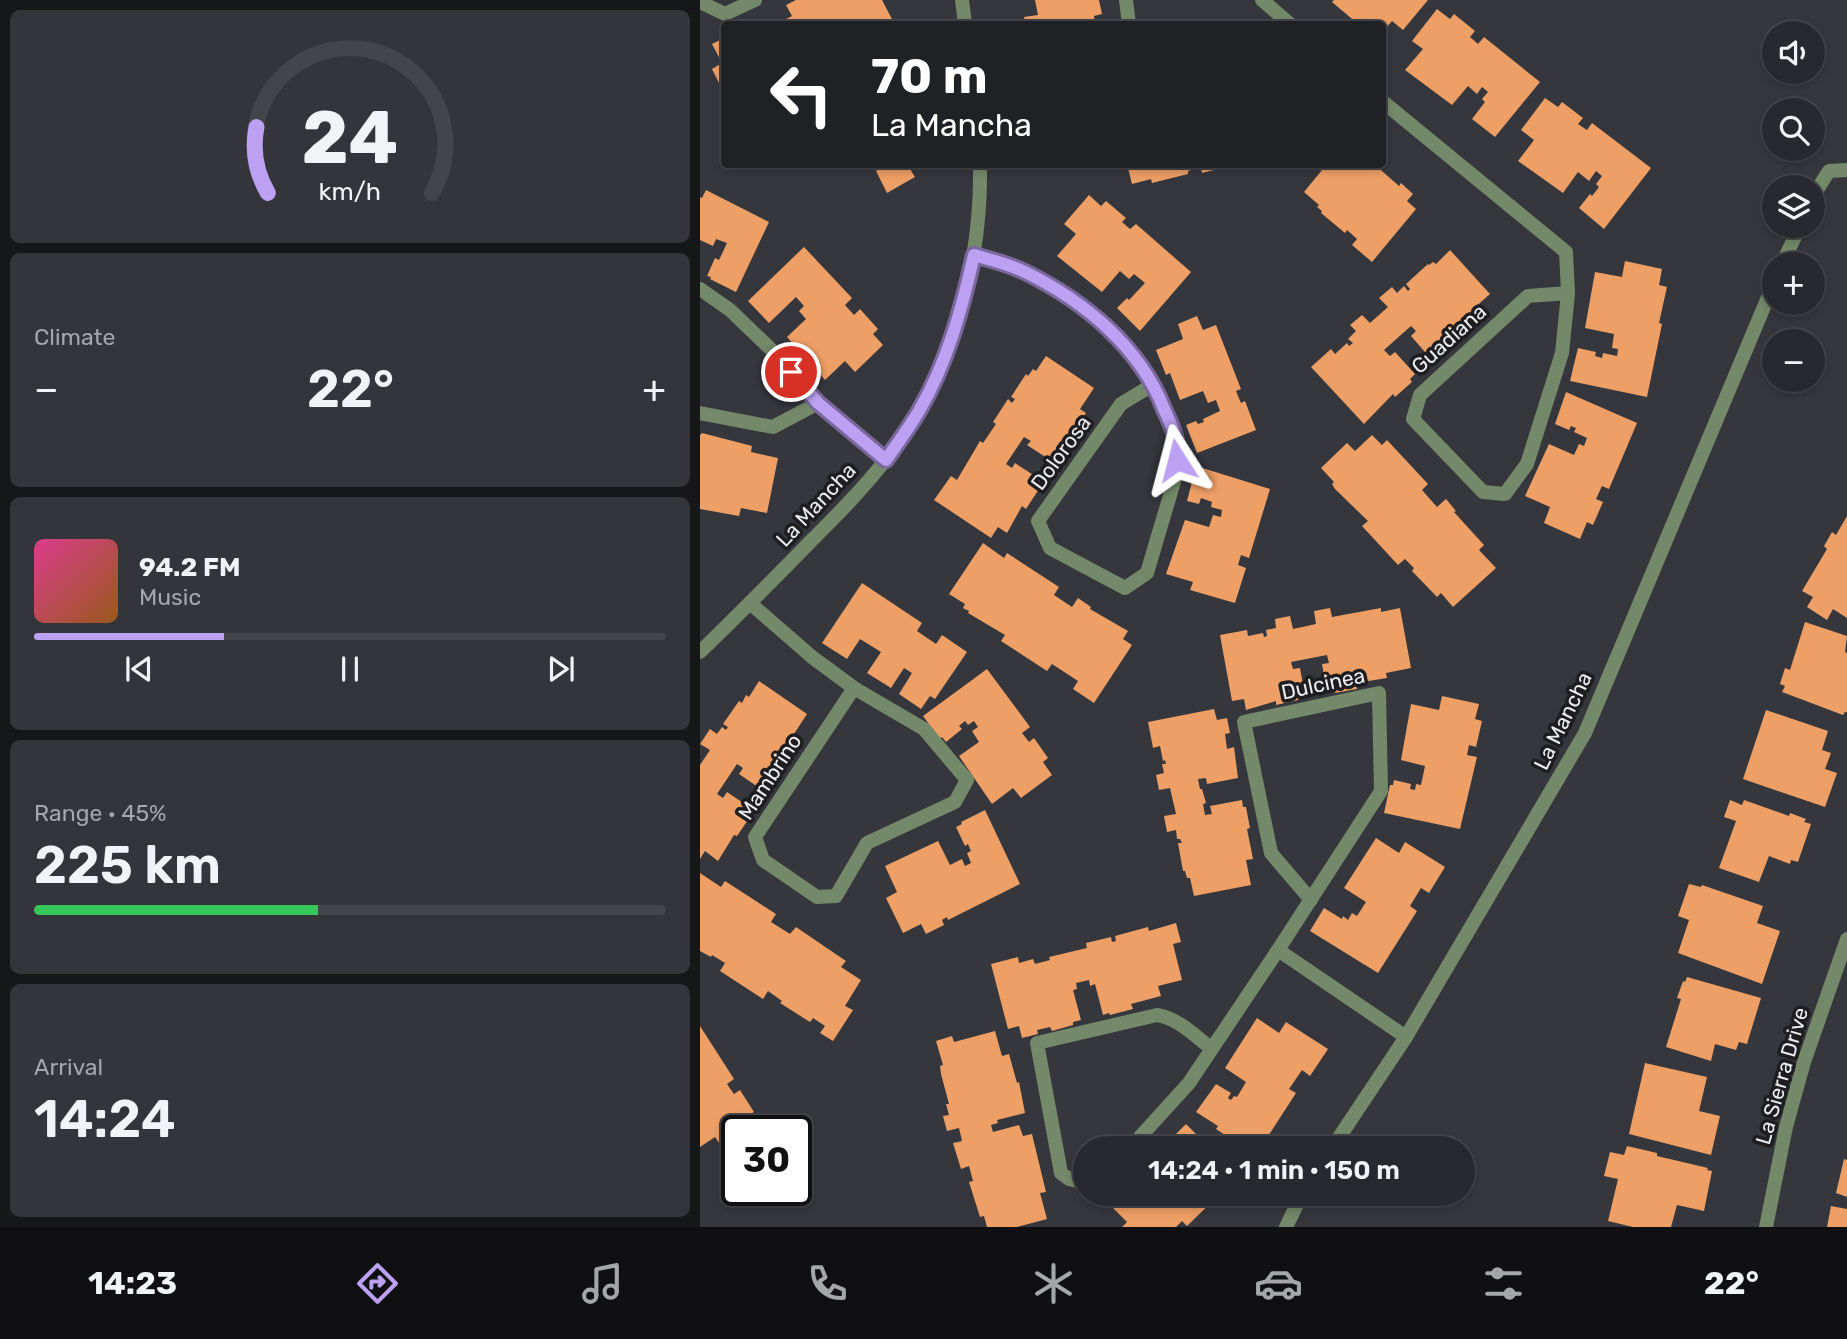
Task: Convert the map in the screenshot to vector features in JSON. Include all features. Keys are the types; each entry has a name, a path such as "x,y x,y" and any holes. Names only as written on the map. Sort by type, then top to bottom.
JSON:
{"street":[{"path":"701,0 725,14 755,0"},
{"path":"962,0 965,21"},
{"path":"1126,0 1129,21"},
{"path":"1262,0 1286,21"},
{"name":"Guadiana","path":"1386,104 1566,252 1568,293 1562,353 1527,464 1505,494 1483,492 1413,419 1420,395 1528,296 1568,293"},
{"name":"La Mancha","path":"700,652 853,498 886,460 919,411 943,360 963,306 974,255 980,168"},
{"path":"1825,177 1829,171 1847,170"},
{"name":"Dolorosa","path":"974,255 1023,271 1072,299 1118,337 1154,384 1179,444 1176,475 1147,573 1125,588 1049,548 1038,521 1121,404 1154,384"},
{"path":"700,289 730,310 778,356 818,403 886,460"},
{"name":"La Mancha","path":"1340,1136 1406,1037 1585,733 1762,311"},
{"path":"700,413 773,427 818,403"},
{"name":"Mambrino","path":"750,603 812,657 854,688 924,729 967,780 955,802 867,843 836,896 817,897 763,860 755,836 854,688"},
{"name":"Dulcinea","path":"1141,1136 1189,1083 1311,900 1381,791 1379,693 1244,722 1271,853 1311,900"},
{"name":"La Sierra Drive","path":"1766,1227 1786,1127 1804,1062 1847,939"},
{"path":"1278,950 1406,1037"},
{"path":"1073,1180 1061,1172 1037,1043 1157,1015 1166,1016 1179,1024 1212,1049"},
{"path":"1286,1227 1296,1206"}],"building":[{"path":"796,0 882,0 893,21 782,21 792,16 786,5"},
{"path":"1035,0 1099,0 1102,14 1094,16 1095,21 1025,21 1024,17 1038,15"},
{"path":"1428,0 1403,30 1392,21 1386,28 1386,21 1354,21 1332,2"},
{"path":"1437,9 1450,19 1454,14 1475,31 1470,37 1478,44 1484,37 1540,82 1495,137 1472,119 1485,102 1482,99 1488,92 1482,87 1477,94 1468,86 1452,105 1405,70 1423,49 1412,41"},
{"path":"721,40 721,61 712,44"},
{"path":"721,64 721,87 712,69"},
{"path":"1545,98 1558,107 1562,102 1583,118 1578,124 1587,130 1592,123 1651,168 1604,229 1579,208 1599,187 1596,184 1602,176 1596,171 1589,181 1578,172 1563,193 1518,161 1534,140 1521,130"},
{"path":"881,168 909,168 915,177 887,193 876,171"},
{"path":"1128,168 1198,168 1188,171 1188,174 1152,183 1151,179 1132,184"},
{"path":"1201,168 1221,168 1202,173"},
{"path":"1324,168 1379,168 1413,194 1407,201 1416,209 1372,262 1352,245 1357,239 1347,230 1345,233 1321,213 1317,207 1319,205 1304,192"},
{"path":"706,190 769,222 736,292 707,276 715,258 719,260 727,243 716,239 713,246 700,240 700,197 702,198"},
{"path":"1089,195 1101,206 1106,201 1126,218 1122,222 1130,229 1136,224 1191,272 1140,331 1117,308 1145,283 1134,274 1129,279 1120,271 1102,292 1057,256 1076,234 1064,224"},
{"path":"804,247 852,298 845,305 854,315 860,309 878,329 873,334 883,345 855,372 845,361 825,380 787,337 806,319 799,311 804,306 796,297 769,323 748,301"},
{"path":"1450,250 1490,294 1472,310 1476,315 1454,336 1457,339 1440,355 1438,353 1431,359 1411,336 1416,331 1411,326 1384,350 1390,356 1395,352 1415,374 1410,379 1412,382 1395,397 1393,394 1364,424 1311,367 1331,349 1335,354 1347,343 1349,346 1353,343 1348,339 1356,331 1350,325 1362,315 1370,323 1388,307 1379,298 1392,287 1397,293 1404,286 1408,291 1410,289 1406,284 1428,264 1436,264"},
{"path":"1625,261 1662,269 1659,285 1667,287 1647,397 1570,381 1578,348 1596,352 1595,356 1602,358 1603,353 1617,356 1618,349 1612,348 1614,334 1585,328 1595,272 1622,277"},
{"path":"1197,316 1203,330 1216,325 1241,389 1236,391 1241,403 1245,401 1256,430 1197,453 1186,425 1196,421 1198,424 1204,422 1203,419 1220,411 1216,400 1208,403 1203,391 1180,400 1170,373 1166,375 1156,350 1183,339 1178,324"},
{"path":"1046,356 1094,388 1080,409 1086,413 1071,436 1074,438 1060,458 1057,456 1053,462 1027,445 1031,441 1024,437 1006,464 1012,468 1015,463 1041,480 1036,488 1039,489 1026,509 1022,506 1007,533 998,527 991,538 934,500 951,476 957,480 980,441 983,443 996,424 993,422 1008,399 1012,403 1015,399 1011,397 1026,374 1028,376 1033,369 1036,371"},
{"path":"1566,392 1637,423 1609,489 1602,486 1596,499 1603,502 1593,525 1587,522 1580,539 1544,523 1550,507 1525,496 1549,444 1574,455 1579,444 1584,446 1587,438 1574,432 1576,428 1571,426 1569,430 1555,424"},
{"path":"702,433 752,446 751,452 778,458 767,513 741,508 739,516 700,509"},
{"path":"1372,435 1382,445 1387,440 1428,484 1422,490 1437,507 1446,499 1456,511 1454,512 1484,545 1479,550 1496,568 1453,607 1441,593 1437,597 1412,571 1414,568 1405,559 1398,565 1362,526 1368,521 1335,489 1332,484 1334,482 1321,468 1347,443 1355,451"},
{"path":"1196,466 1270,489 1249,558 1241,555 1238,565 1246,568 1235,603 1190,590 1193,582 1166,574 1185,520 1209,527 1213,515 1221,517 1222,510 1211,507 1212,502 1201,498 1199,504 1187,501"},
{"path":"1847,516 1847,618 1833,609 1827,620 1807,607 1813,597 1802,591 1827,549 1824,546 1832,532 1836,535"},
{"path":"983,543 1004,558 1007,553 1059,587 1054,595 1072,607 1078,598 1091,607 1090,609 1128,631 1123,639 1132,645 1094,703 1073,689 1078,681 1052,664 1047,671 1001,641 1005,635 968,613 969,611 963,608 965,604 949,594"},
{"path":"862,583 922,623 917,631 936,644 942,635 967,652 935,699 930,696 921,709 899,694 912,673 904,668 891,688 867,673 881,652 860,639 847,659 822,643"},
{"path":"1330,608 1332,617 1381,608 1381,612 1400,608 1411,668 1386,673 1387,678 1356,683 1357,689 1327,692 1322,664 1329,663 1327,655 1291,662 1293,669 1300,668 1305,696 1298,700 1276,705 1276,701 1246,710 1244,699 1232,701 1220,635 1247,630 1248,636 1263,633 1264,637 1267,636 1266,630 1276,628 1275,619 1290,616 1293,629 1316,624 1314,611"},
{"path":"1805,622 1847,636 1847,712 1843,715 1782,692 1785,686 1780,684 1785,668 1790,670"},
{"path":"987,669 1030,727 1022,733 1029,742 1034,738 1048,758 1043,762 1052,775 1021,798 1013,788 992,804 959,756 979,742 972,731 978,727 974,721 968,725 965,721 959,726 962,729 946,742 942,737 940,739 923,716"},
{"path":"759,681 807,714 792,737 798,741 782,764 786,766 765,792 739,774 743,768 737,764 717,794 723,798 727,792 752,809 748,815 750,817 737,836 734,835 718,861 705,851 700,859 700,765 710,750 700,744 710,729 717,734 722,727 726,730 728,727 723,724 739,701 742,703 746,695 749,697"},
{"path":"1442,696 1479,704 1475,719 1482,721 1476,747 1469,745 1467,755 1477,757 1460,829 1384,813 1390,785 1393,785 1394,780 1411,784 1410,789 1415,790 1416,784 1421,785 1425,766 1401,760 1411,704 1439,710"},
{"path":"1214,709 1217,720 1227,718 1230,733 1225,734 1227,749 1234,747 1238,778 1207,784 1206,778 1198,779 1206,803 1203,804 1205,815 1212,814 1210,806 1242,800 1250,828 1247,829 1253,859 1246,860 1251,885 1194,896 1190,878 1187,878 1183,871 1178,843 1182,843 1177,839 1176,830 1167,832 1164,816 1176,814 1170,788 1159,790 1156,775 1164,773 1162,764 1166,764 1160,746 1153,748 1148,722"},
{"path":"1766,710 1828,731 1822,750 1831,753 1825,769 1837,773 1825,807 1743,779"},
{"path":"1730,800 1742,805 1744,800 1789,816 1790,813 1806,819 1804,822 1811,824 1798,862 1791,860 1790,864 1769,856 1759,882 1719,868 1736,821 1724,817"},
{"path":"985,810 1020,884 948,920 947,917 942,920 944,925 926,934 921,924 903,933 886,898 897,892 885,866 938,841 950,865 962,859 965,866 971,863 967,853 971,851 968,844 965,846 956,827"},
{"path":"1376,838 1399,853 1405,842 1445,867 1429,893 1421,888 1410,906 1417,911 1378,973 1310,931 1324,908 1342,919 1343,916 1348,920 1352,913 1357,916 1366,902 1344,888"},
{"path":"700,873 721,887 725,881 776,914 771,922 790,934 796,927 846,961 841,967 861,980 845,1006 853,1010 833,1041 820,1033 825,1026 813,1018 810,1022 780,1003 782,1001 768,991 763,999 720,971 725,963 700,951"},
{"path":"1689,884 1702,885 1763,906 1757,923 1780,931 1762,984 1678,953 1689,920 1678,916"},
{"path":"1176,923 1181,942 1173,944 1182,980 1158,986 1161,996 1131,1004 1133,1009 1103,1015 1095,984 1090,986 1089,980 1076,983 1077,989 1073,990 1081,1020 1073,1022 1073,1025 1052,1031 1050,1027 1037,1030 1038,1034 1022,1038 1019,1026 1008,1029 991,964 1018,957 1019,963 1033,959 1035,964 1050,960 1049,957 1087,948 1086,943 1111,937 1112,942 1116,941 1115,936 1148,927 1149,931"},
{"path":"1687,977 1761,998 1747,1044 1739,1042 1736,1050 1715,1044 1711,1061 1666,1047 1681,999 1677,998"},
{"path":"1257,1018 1279,1033 1286,1022 1328,1049 1310,1076 1302,1070 1289,1089 1296,1093 1268,1136 1227,1136 1216,1129 1218,1126 1196,1112 1216,1084 1231,1093 1228,1098 1231,1100 1234,1096 1237,1097 1246,1082 1225,1068"},
{"path":"700,1026 734,1079 727,1084 734,1094 740,1090 754,1112 748,1115 721,1115 721,1146 715,1137 700,1147"},
{"path":"995,1031 1002,1056 1009,1054 1017,1083 1019,1082 1025,1113 997,1120 998,1123 991,1125 993,1132 1019,1125 1023,1136 1032,1134 1046,1192 1040,1193 1047,1219 1017,1227 987,1227 984,1216 980,1217 969,1182 973,1181 969,1166 961,1169 953,1143 962,1141 959,1128 947,1131 943,1116 949,1115 946,1104 949,1104 936,1041 952,1036 954,1042"},
{"path":"1645,1063 1707,1077 1699,1111 1720,1116 1711,1155 1629,1134"},
{"path":"1186,1124 1198,1136 1174,1136"},
{"path":"1627,1146 1712,1171 1704,1211 1677,1205 1671,1227 1633,1227 1608,1221 1618,1179 1604,1176 1610,1152 1624,1155"},
{"path":"1844,1159 1847,1160 1847,1197 1836,1193"},
{"path":"1111,1206 1208,1206 1187,1226 1182,1221 1176,1227 1122,1227 1127,1222"},
{"path":"1831,1206 1847,1209 1847,1227 1827,1227"}],"route":[{"path":"791,372 818,403 886,460 919,411 943,360 963,306 974,255 1023,271 1072,299 1118,337 1154,384 1179,444 1177,460"}]}
